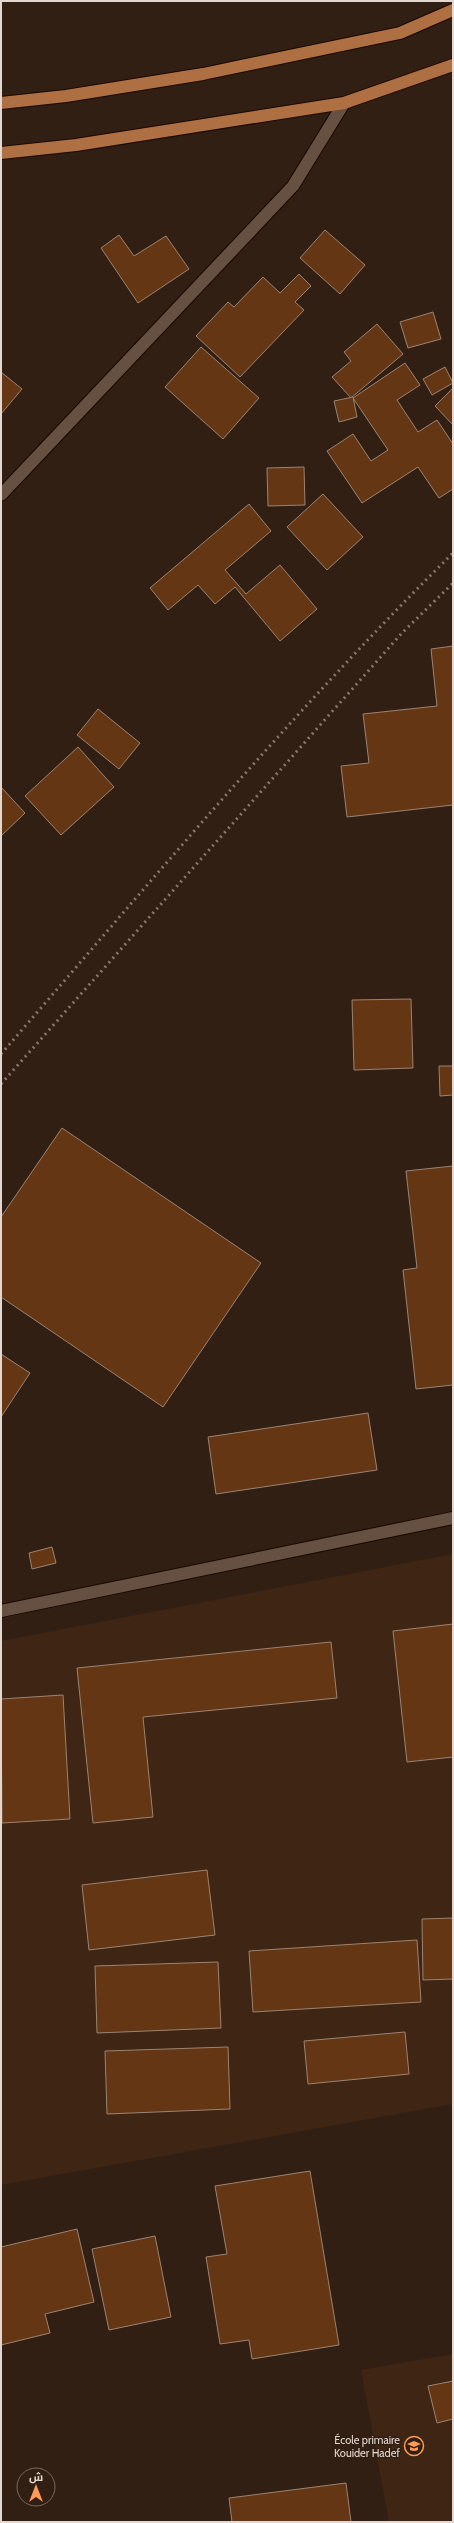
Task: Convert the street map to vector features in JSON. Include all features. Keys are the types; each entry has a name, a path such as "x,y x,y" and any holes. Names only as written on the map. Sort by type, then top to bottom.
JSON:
{"main road":[{"path":"1,103 66,96 203,74 400,33 453,10"},
{"path":"1,153 76,145 344,103 453,65"}],"street":[{"path":"1,495 293,186 344,103"},
{"path":"1,1611 453,1518"}],"shaded area":[{"path":"453,1554 453,2104 1,2185 1,1641"},
{"name":"École primaire Kouider Hadef","path":"453,2354 453,2522 389,2522 361,2370"}],"building":[{"path":"325,230 365,265 340,294 300,258"},
{"path":"119,235 134,256 166,236 189,269 138,303 101,248"},
{"path":"299,274 311,286 295,302 304,310 240,377 196,336 228,302 234,307 263,277 280,293"},
{"path":"433,312 441,339 408,348 400,322"},
{"path":"377,324 403,354 351,398 332,377 351,361 344,352"},
{"path":"201,347 259,398 223,439 165,387"},
{"path":"405,363 420,385 397,400 418,432 437,420 453,444 453,489 439,498 418,467 362,503 327,451 353,434 371,461 388,450 353,398"},
{"path":"445,367 453,383 432,395 423,379"},
{"path":"1,372 22,389 1,414"},
{"path":"453,388 453,425 435,406"},
{"path":"353,397 357,417 339,422 334,401"},
{"path":"304,467 305,505 268,506 267,468"},
{"path":"323,494 363,537 327,570 287,527"},
{"path":"249,504 271,531 225,570 246,594 280,565 317,609 280,641 235,587 215,604 198,585 168,610 150,588"},
{"path":"453,646 453,805 347,817 341,766 369,763 363,714 437,706 431,649"},
{"path":"98,709 140,743 119,769 77,735"},
{"path":"78,747 114,787 61,835 25,796"},
{"path":"1,787 25,813 1,836"},
{"path":"411,999 413,1068 354,1070 352,1000"},
{"path":"439,1066 453,1066 453,1095 440,1096"},
{"path":"62,1128 261,1263 163,1407 1,1297 1,1217"},
{"path":"453,1166 453,1385 416,1389 403,1270 417,1268 406,1171"},
{"path":"1,1354 30,1373 1,1417"},
{"path":"368,1413 377,1470 216,1494 208,1437"},
{"path":"52,1547 56,1563 32,1569 29,1553"},
{"path":"453,1624 453,1757 407,1762 393,1631"},
{"path":"331,1642 337,1698 143,1717 153,1817 93,1823 77,1668"},
{"path":"63,1695 70,1819 2,1823 1,1699"},
{"path":"207,1870 215,1935 89,1950 82,1885"},
{"path":"453,1918 453,1979 423,1980 422,1919"},
{"path":"417,1940 421,2002 253,2012 249,1951"},
{"path":"218,1962 221,2028 97,2033 95,1966"},
{"path":"405,2032 409,2074 308,2084 304,2041"},
{"path":"228,2047 230,2109 107,2114 105,2051"},
{"path":"310,2171 339,2345 252,2359 249,2340 220,2344 206,2257 227,2254 215,2186"},
{"path":"77,2229 94,2302 45,2314 50,2333 1,2345 1,2247"},
{"path":"155,2236 171,2317 109,2330 92,2249"},
{"path":"453,2381 453,2419 437,2423 428,2386"},
{"path":"346,2483 351,2522 232,2522 229,2498"}],"railway":[{"path":"1,1054 278,736 453,553"},
{"path":"1,1084 402,633 453,583"}],"place":[{"name":"École primaire Kouider Hadef","path":"414,2446"}]}
